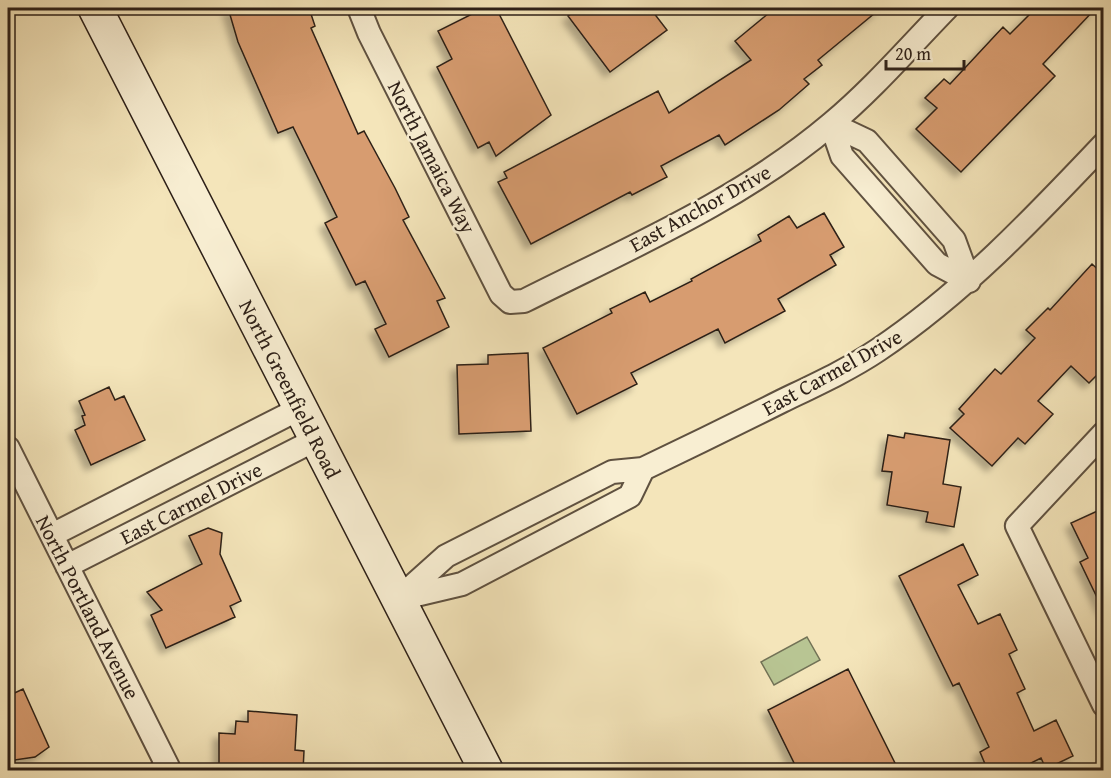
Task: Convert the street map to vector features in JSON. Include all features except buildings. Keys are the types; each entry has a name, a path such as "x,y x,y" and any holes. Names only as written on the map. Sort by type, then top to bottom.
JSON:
{"main road":[{"name":"North Greenfield Road","path":"95,8 486,771"}],"street":[{"name":"North Jamaica Way","path":"359,8 369,33 501,294 510,302"},
{"name":"East Anchor Drive","path":"510,302 524,301 734,194 831,124 947,8"},
{"path":"831,124 842,156 921,246 937,264 969,281"},
{"name":"East Carmel Drive","path":"398,599 446,556 612,472 643,469 822,382 876,351 927,316 969,281 1018,236 1104,144"},
{"name":"East Carmel Drive","path":"52,535 299,409"},
{"path":"1104,433 1017,526 1104,705"},
{"name":"East Carmel Drive","path":"67,566 315,440"},
{"name":"North Portland Avenue","path":"8,448 165,769"},
{"path":"398,599 462,584 630,496 643,469"}],"green space":[{"path":"807,637 820,660 774,685 761,662"}]}
